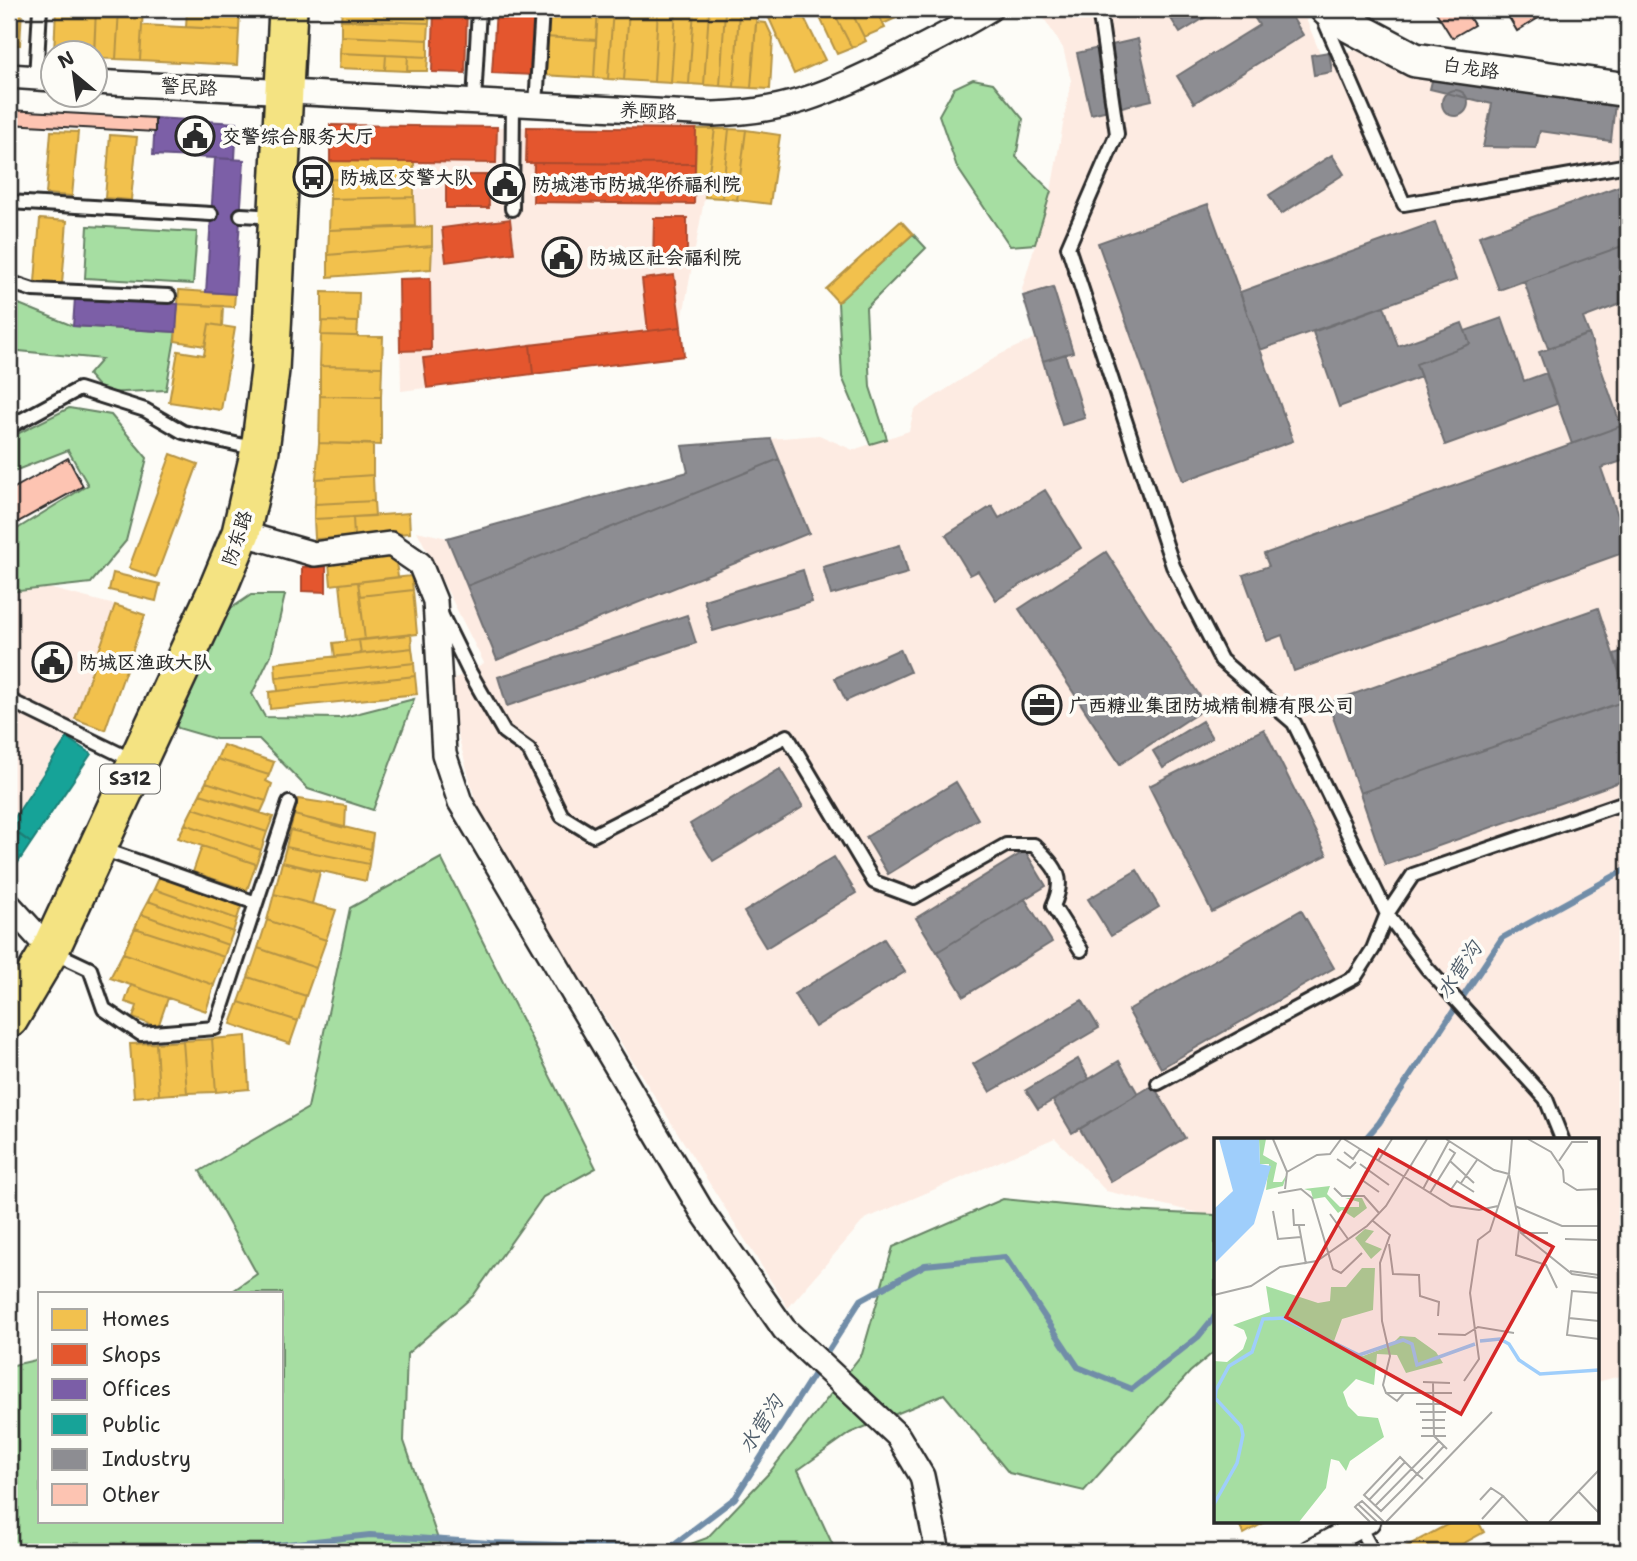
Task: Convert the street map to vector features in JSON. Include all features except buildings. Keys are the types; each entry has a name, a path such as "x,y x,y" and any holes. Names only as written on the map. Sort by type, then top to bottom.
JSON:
{"main road":[{"name":"防东路","path":"9,1019 50,950 138,763 241,533 261,450 270,370 288,9"}],"street":[{"name":"养颐路","path":"283,93 713,114 768,110 818,96 957,19 990,9"},
{"name":"白龙路","path":"1348,14 1415,60 1628,90"},
{"path":"9,76 38,78"},
{"name":"警民路","path":"108,83 283,93"},
{"path":"241,533 314,554 391,544 420,564 435,601 444,754 460,802 704,1213 784,1329 898,1436 922,1476 938,1552"},
{"path":"9,905 50,950"},
{"path":"1310,1552 1361,1522"}],"lane":[{"path":"40,9 42,38"},
{"path":"474,102 479,9"},
{"path":"536,105 542,9"},
{"path":"1099,9 1117,134 1068,247 1172,566 1221,660 1294,723 1387,914 1427,968 1546,1099 1562,1138"},
{"path":"1319,9 1404,204 1628,165"},
{"path":"512,209 513,104"},
{"path":"9,202 211,214"},
{"path":"240,215 277,217"},
{"path":"9,282 33,290 169,296"},
{"path":"9,427 79,389 145,410 183,432 261,450"},
{"path":"435,601 469,671 504,732 529,750 562,816 593,835 787,736 874,882 914,897 1006,845 1034,845 1055,867 1060,890 1053,906 1081,950"},
{"path":"9,700 138,763"},
{"path":"1158,1083 1355,977 1373,949 1387,914 1413,875 1628,801"},
{"path":"50,950 90,969 104,1009 141,1034 215,1028 289,803"},
{"path":"98,848 256,903"},
{"path":"1361,1522 1373,1552"}],"shaded area":[{"name":"广西糖业集团防城精制糖有限公司","path":"1038,9 1302,9 1320,53 1377,48 1628,105 1628,1374 1598,1382 1598,1138 1214,1138 1214,1217 1106,1191 1055,1138 865,1219 788,1308 480,819 457,731 452,680 484,663 417,531 447,538 688,472 682,446 819,435 853,450 909,431 914,410 1001,354 1035,338 1022,289 1051,191 1071,80 1063,48"},
{"name":"防城区社会福利院","path":"497,127 527,127 527,163 695,164 695,179 708,178 681,327 684,356 401,391 399,279 430,278 432,227 415,226 414,162 496,163"},
{"name":"防城区渔政大队","path":"9,578 115,605 67,738 9,826"}],"green space":[{"path":"973,79 993,83 1023,119 1016,157 1051,191 1035,244 1010,246 957,167 939,115 954,88"},
{"path":"88,226 197,232 193,284 85,278"},
{"path":"913,234 926,248 866,308 870,387 887,439 870,444 842,377 838,302"},
{"path":"9,300 73,326 176,332 166,390 104,393 88,375 102,359 9,350"},
{"path":"69,408 111,415 147,458 126,541 91,583 10,592 9,534 88,485 68,450 9,473 9,438"},
{"path":"251,595 285,595 271,655 252,694 265,717 340,718 414,699 373,810 308,789 259,739 216,739 178,728 170,713 217,618"},
{"path":"441,858 596,1168 543,1197 473,1296 407,1354 404,1441 440,1545 465,1552 9,1552 9,1366 38,1359 38,1522 284,1522 284,1292 231,1292 257,1274 200,1171 308,1108 350,908"},
{"path":"1003,1199 1126,1211 1214,1215 1214,1352 1190,1372 1084,1491 1009,1473 944,1394 850,1433 798,1470 836,1552 669,1552 707,1538 769,1473 862,1354 893,1247"}],"waterway":[{"name":"水营沟","path":"1366,1138 1379,1123 1502,938 1623,871 1628,871"},
{"name":"水营沟","path":"823,1359 861,1300 925,1265 1005,1257 1078,1367 1132,1389 1198,1337 1214,1317"},
{"name":"水营沟","path":"215,1552 370,1535 490,1543 669,1548 735,1498 817,1369"}],"place":[{"name":"交警综合服务大厅","path":"195,136"},
{"name":"防城区交警大队","path":"313,177"},
{"name":"防城港市防城华侨福利院","path":"505,184"},
{"name":"防城区社会福利院","path":"562,257"},
{"name":"防城区渔政大队","path":"52,662"},
{"name":"广西糖业集团防城精制糖有限公司","path":"1042,705"}]}
